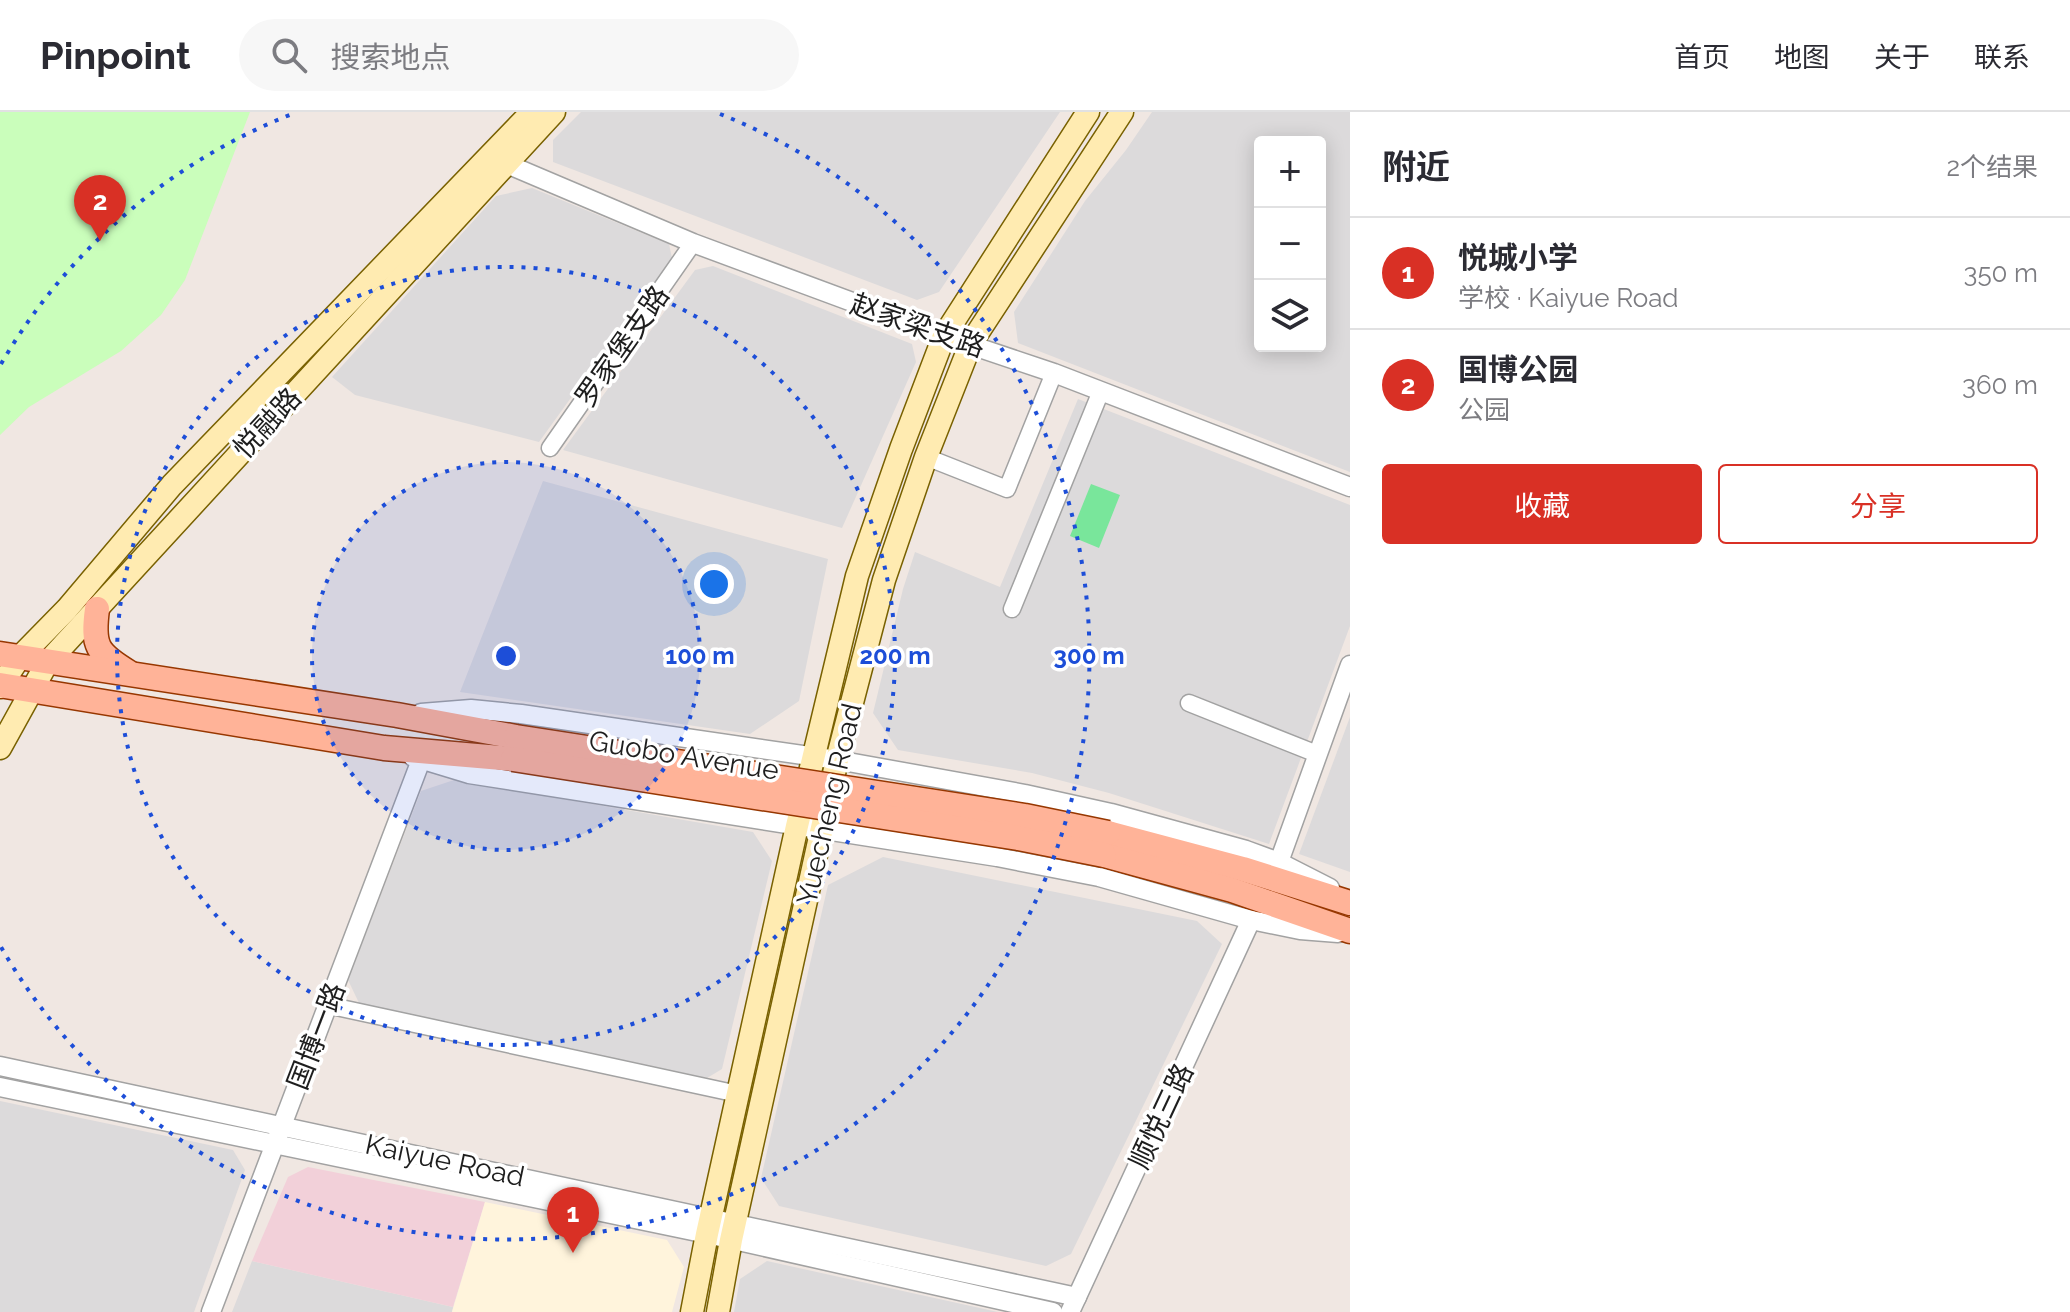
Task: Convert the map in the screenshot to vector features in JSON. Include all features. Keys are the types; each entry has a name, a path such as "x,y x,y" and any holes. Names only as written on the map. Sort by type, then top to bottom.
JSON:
{"main road":[{"name":"悦融路","path":"0,748 47,663 497,160 532,112"},
{"name":"悦融路","path":"0,686 10,656 67,609 172,485 497,160 554,112"},
{"name":"Yuecheng Road","path":"692,1312 708,1226 797,826 857,576 944,336 1088,112"},
{"name":"Yuecheng Road","path":"718,1312 821,830 884,580 926,457 971,343 1122,112"},
{"path":"97,609 94,633 98,649 107,659 134,676"},
{"name":"Guobo Avenue","path":"10,656 397,715 514,748 1018,838 1106,844 1243,869 1350,901"},
{"name":"Guobo Avenue","path":"0,686 384,748 514,748"},
{"name":"Guobo Avenue","path":"1106,844 1350,932"}],"street":[{"name":"赵家梁支路","path":"497,160 693,243 944,336 1054,373 1350,487"},
{"name":"罗家堡支路","path":"550,448 693,243"},
{"path":"926,457 1007,489 1054,373"},
{"path":"1012,609 1101,391"},
{"path":"1279,862 1350,665"},
{"path":"1189,703 1317,754"},
{"path":"397,715 471,709 521,714 837,760 1025,794 1111,813 1279,862 1350,901"},
{"path":"384,748 469,774 997,857 1099,877 1251,920 1300,930 1350,932"},
{"name":"国博一路","path":"211,1312 421,760"},
{"name":"顺悦三路","path":"1073,1304 1251,920"},
{"path":"327,1005 738,1094"},
{"name":"Kaiyue Road","path":"0,1066 282,1124 708,1226"},
{"name":"Kaiyue Road","path":"0,1087 733,1231 1073,1304"},
{"name":"Kaiyue Road","path":"733,1231 1053,1312"}],"shaded area":[{"path":"581,112 1060,112 939,292 917,300 553,162 553,140"},
{"path":"1152,112 1350,112 1350,472 1018,343 1014,312 1085,201"},
{"path":"532,188 669,244 672,258 539,442 355,395 332,377 496,196"},
{"path":"713,266 912,344 916,362 842,528 563,450 695,270"},
{"path":"1078,399 1350,505 1350,626 1269,844 1109,793 1032,773 898,750 873,713 915,552 1000,587"},
{"path":"543,481 828,559 799,701 750,734 460,692"},
{"path":"1350,717 1350,872 1299,854"},
{"path":"454,780 753,832 772,861 722,1069 707,1078 359,1003 348,980 421,791"},
{"path":"883,857 1197,921 1222,944 1071,1254 1046,1266 779,1206 761,1178 828,885"},
{"path":"0,1101 233,1150 245,1170 194,1312 0,1312"},
{"path":"308,1167 485,1202 453,1307 252,1261 288,1177"},
{"path":"485,1202 667,1240 684,1267 672,1312 452,1312"},
{"path":"252,1261 453,1307 452,1312 232,1312"},
{"path":"767,1261 998,1312 734,1312 740,1279"}],"green space":[{"path":"0,112 250,112 185,280 161,315 121,351 29,407 0,435"},
{"path":"1091,484 1120,495 1099,548 1070,536"}],"place":[{"name":"国博公园","path":"100,241"},
{"name":"悦城小学","path":"573,1253"}]}
